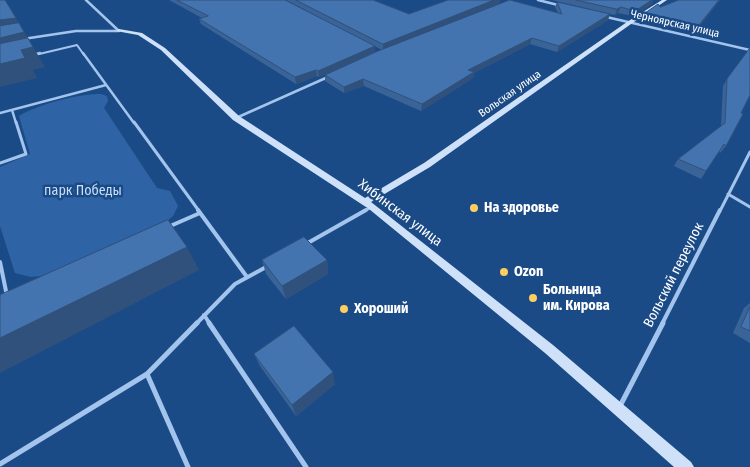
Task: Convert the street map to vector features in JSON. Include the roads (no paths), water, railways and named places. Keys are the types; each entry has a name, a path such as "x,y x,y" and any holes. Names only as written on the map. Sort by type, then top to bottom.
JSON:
{"street":[{"name":"Хибинская улица","path":"86,0 119,30 140,34 163,49 236,118 369,205 549,348 618,410 686,467"},
{"path":"538,0 565,7"},
{"name":"Вольская улица","path":"369,205 629,23 665,0"},
{"name":"Черноярская улица","path":"601,16 750,50"},
{"path":"16,40 76,31 119,30"}],"lane":[{"path":"29,56 77,45 247,277"},
{"path":"236,118 331,76"},
{"path":"0,113 106,84"},
{"path":"0,163 26,154 12,110"},
{"name":"Вольский переулок","path":"618,410 750,152"},
{"path":"728,194 750,207"},
{"path":"297,249 369,205"},
{"path":"165,229 200,213"},
{"path":"0,262 8,302"},
{"path":"0,464 147,374 235,284 272,263"},
{"path":"204,315 306,467"},
{"path":"147,374 188,467"}],"place":[{"name":"На здоровье","path":"474,208"},
{"name":"Ozon","path":"504,272"},
{"name":"Больница им. Кирова","path":"533,298"},
{"name":"Хороший","path":"344,309"}],"park label":[{"name":"парк Победы","path":"83,191"}]}
